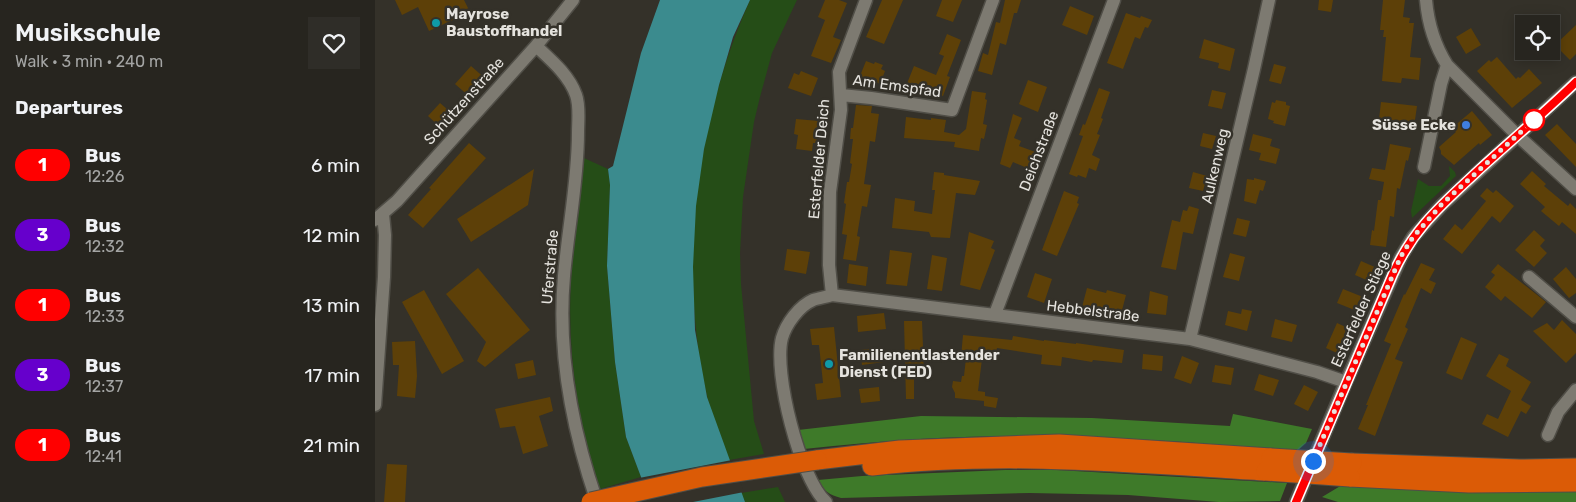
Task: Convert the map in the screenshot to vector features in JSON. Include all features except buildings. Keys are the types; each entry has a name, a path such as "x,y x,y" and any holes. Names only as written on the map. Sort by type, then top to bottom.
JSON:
{"highway":[{"path":"645,502 900,450 1059,444 1268,465 1351,470 1469,483 1576,482"},
{"path":"591,502 702,477 819,466"},
{"path":"1351,470 1576,468"}],"street":[{"name":"Schützenstraße","path":"379,217 397,201 536,46 573,0"},
{"name":"Esterfelder Deich","path":"832,295 829,265 830,192 841,110 839,72 866,0"},
{"name":"Am Emspfad","path":"841,95 856,95 952,110 993,0"},
{"name":"Deichstraße","path":"995,314 1114,0"},
{"name":"Aulkenweg","path":"1191,340 1269,0"},
{"path":"1426,0 1427,19 1435,45 1447,65 1517,135 1576,189"},
{"name":"Uferstraße","path":"536,46 565,75 576,96 579,122 578,155 564,276 563,332 566,381 573,421 597,502"},
{"path":"1424,167 1441,84 1447,65"},
{"name":"Esterfelder Stiege","path":"1296,502 1401,256 1413,237 1442,204 1576,82"},
{"path":"375,405 385,235 379,217"},
{"path":"1529,277 1576,317"},
{"name":"Hebbelstraße","path":"832,295 1191,340 1317,372 1346,382"},
{"path":"826,502 814,488 792,431 784,396 780,355 783,338 790,322 801,308 812,300 832,295"},
{"path":"1549,435 1558,412 1576,390"}],"green space":[{"path":"750,0 797,0 772,53 754,122 743,197 740,253 741,284 754,421 764,454 729,460 709,404 698,346 693,296 693,245 697,195 705,144 716,95 731,47"},
{"path":"584,158 608,169 610,185 607,266 615,362 626,437 641,477 600,489 585,438 572,359 571,279"},
{"path":"1449,166 1456,176 1412,218 1411,211 1418,179 1429,186 1441,186 1450,176"},
{"path":"1233,414 1312,429 1306,443 1297,451 1139,439 1043,436 923,439 804,449 798,430 921,416 1092,418 1230,426"},
{"path":"1005,470 1057,470 1287,483 1280,501 1219,502 1128,495 1030,493 841,498 827,492 818,480 862,476"},
{"path":"1342,485 1576,489 1576,502 1338,502 1322,497"},
{"path":"778,487 785,502 745,502 741,493"}],"water":[{"path":"660,0 750,0 733,37 719,85 704,149 696,206 693,267 695,330 707,397 745,502 648,502 626,437 615,362 607,266 610,185 608,169 613,166 641,53"}],"pier":[{"path":"732,460 744,492 693,502 645,502 639,478"}],"bus line":[{"name":"1","path":"1296,502 1393,274 1401,256 1413,237 1442,204 1576,82"}],"place":[{"name":"Mayrose Baustoffhandel","path":"436,23"},
{"name":"Süsse Ecke","path":"1466,125"},
{"name":"Familienentlastender Dienst (FED)","path":"829,364"}],"route":[{"path":"1313,461 1401,256 1413,237 1442,204 1534,120"}]}
